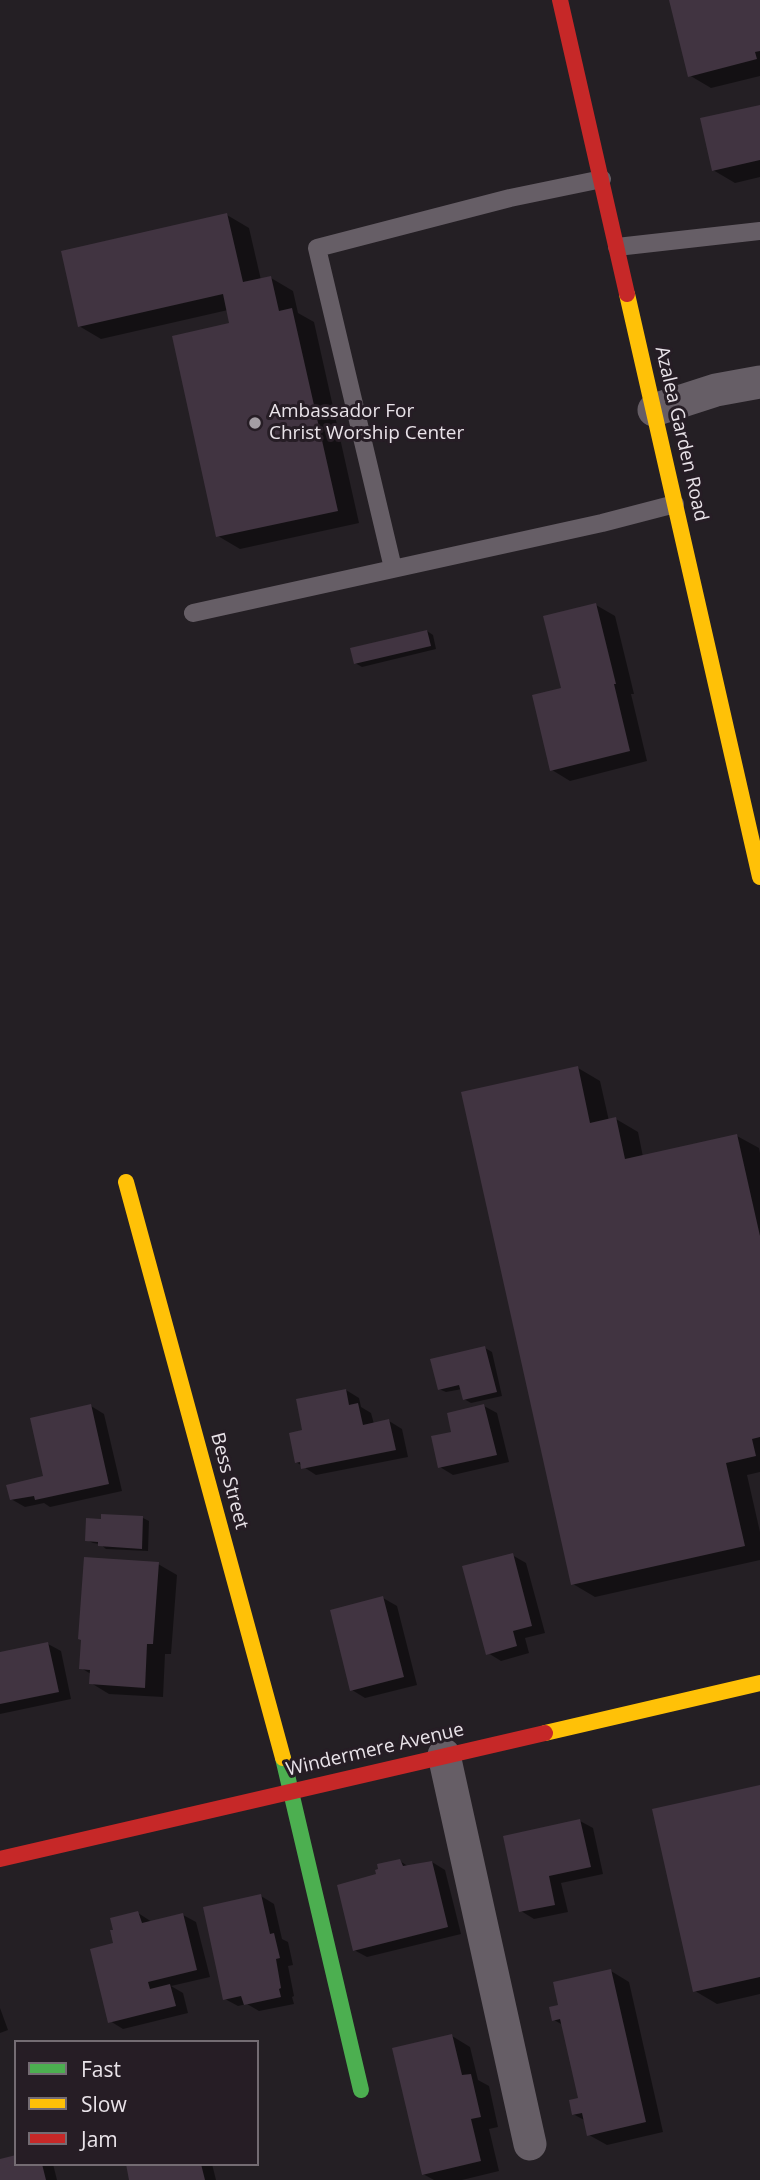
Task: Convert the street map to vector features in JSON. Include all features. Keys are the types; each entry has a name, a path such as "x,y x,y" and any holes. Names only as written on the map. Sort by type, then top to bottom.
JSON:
{"street":[{"name":"Azalea Garden Road","path":"560,0 760,877"},
{"path":"654,410 716,390 760,382"},
{"name":"Bess Street","path":"126,1182 292,1790 360,2090"},
{"name":"Windermere Avenue","path":"0,1859 760,1683"},
{"path":"444,1755 530,2144"}],"lane":[{"path":"393,568 317,248 510,198 601,179"},
{"path":"617,247 760,230"},
{"path":"193,613 602,523 675,504"}],"building":[{"path":"669,0 760,0 760,51 755,52 757,59 688,77"},
{"path":"760,105 760,160 712,171 700,118"},
{"name":"Ambassador For Christ Worship Center","path":"227,213 243,282 271,276 279,311 292,308 338,511 216,537 172,336 229,323 223,294 78,327 61,251"},
{"path":"596,603 630,751 550,771 532,695 561,688 543,616"},
{"path":"427,630 431,646 354,664 350,648"},
{"path":"578,1066 590,1123 616,1117 625,1159 737,1134 760,1236 760,1437 752,1439 756,1456 726,1463 745,1546 571,1585 461,1092"},
{"path":"485,1346 497,1392 463,1400 459,1385 438,1390 430,1359"},
{"path":"346,1389 349,1405 358,1403 363,1425 389,1419 396,1450 301,1469 300,1462 295,1463 289,1433 302,1430 296,1399"},
{"path":"91,1404 109,1484 35,1500 34,1496 10,1500 6,1485 43,1476 30,1418"},
{"path":"484,1404 497,1455 438,1468 431,1436 451,1432 447,1413"},
{"path":"101,1514 143,1516 142,1549 98,1546 98,1542 85,1541 86,1518 101,1519"},
{"path":"513,1553 532,1626 513,1631 517,1646 486,1655 462,1566"},
{"path":"84,1557 159,1562 153,1644 147,1644 145,1688 89,1684 90,1670 79,1669 81,1640 78,1639"},
{"path":"383,1596 404,1677 350,1691 330,1610"},
{"path":"48,1642 59,1692 0,1704 0,1652"},
{"path":"760,1785 760,1977 693,1992 652,1809"},
{"path":"580,1819 591,1867 549,1876 555,1905 519,1912 503,1836"},
{"path":"400,1859 403,1866 432,1861 448,1927 353,1951 337,1885 376,1874 377,1864"},
{"path":"261,1894 270,1934 274,1933 280,1958 276,1959 281,1997 244,2005 241,1996 223,2000 203,1907"},
{"path":"138,1911 142,1923 183,1913 197,1970 148,1982 150,1989 170,1984 176,2006 108,2023 90,1949 113,1943 110,1918"},
{"path":"611,1969 646,2122 587,2136 582,2113 572,2115 569,2100 578,2098 560,2019 552,2021 549,2007 558,2005 553,1982"},
{"path":"452,2034 462,2075 471,2074 481,2117 471,2119 481,2161 422,2175 392,2048"},
{"path":"14,2156 14,2166 42,2166 46,2180 0,2180 0,2159"},
{"path":"126,2166 202,2166 205,2180 129,2180"}],"traffic: fast":[{"path":"283,1758 361,2090"}],"traffic: slow":[{"path":"627,294 760,877"},
{"path":"126,1182 283,1758"},
{"path":"545,1733 760,1683"}],"traffic: jam":[{"path":"560,0 627,294"},
{"path":"0,1859 545,1733"}],"place":[{"name":"Ambassador For Christ Worship Center","path":"255,423"}]}
